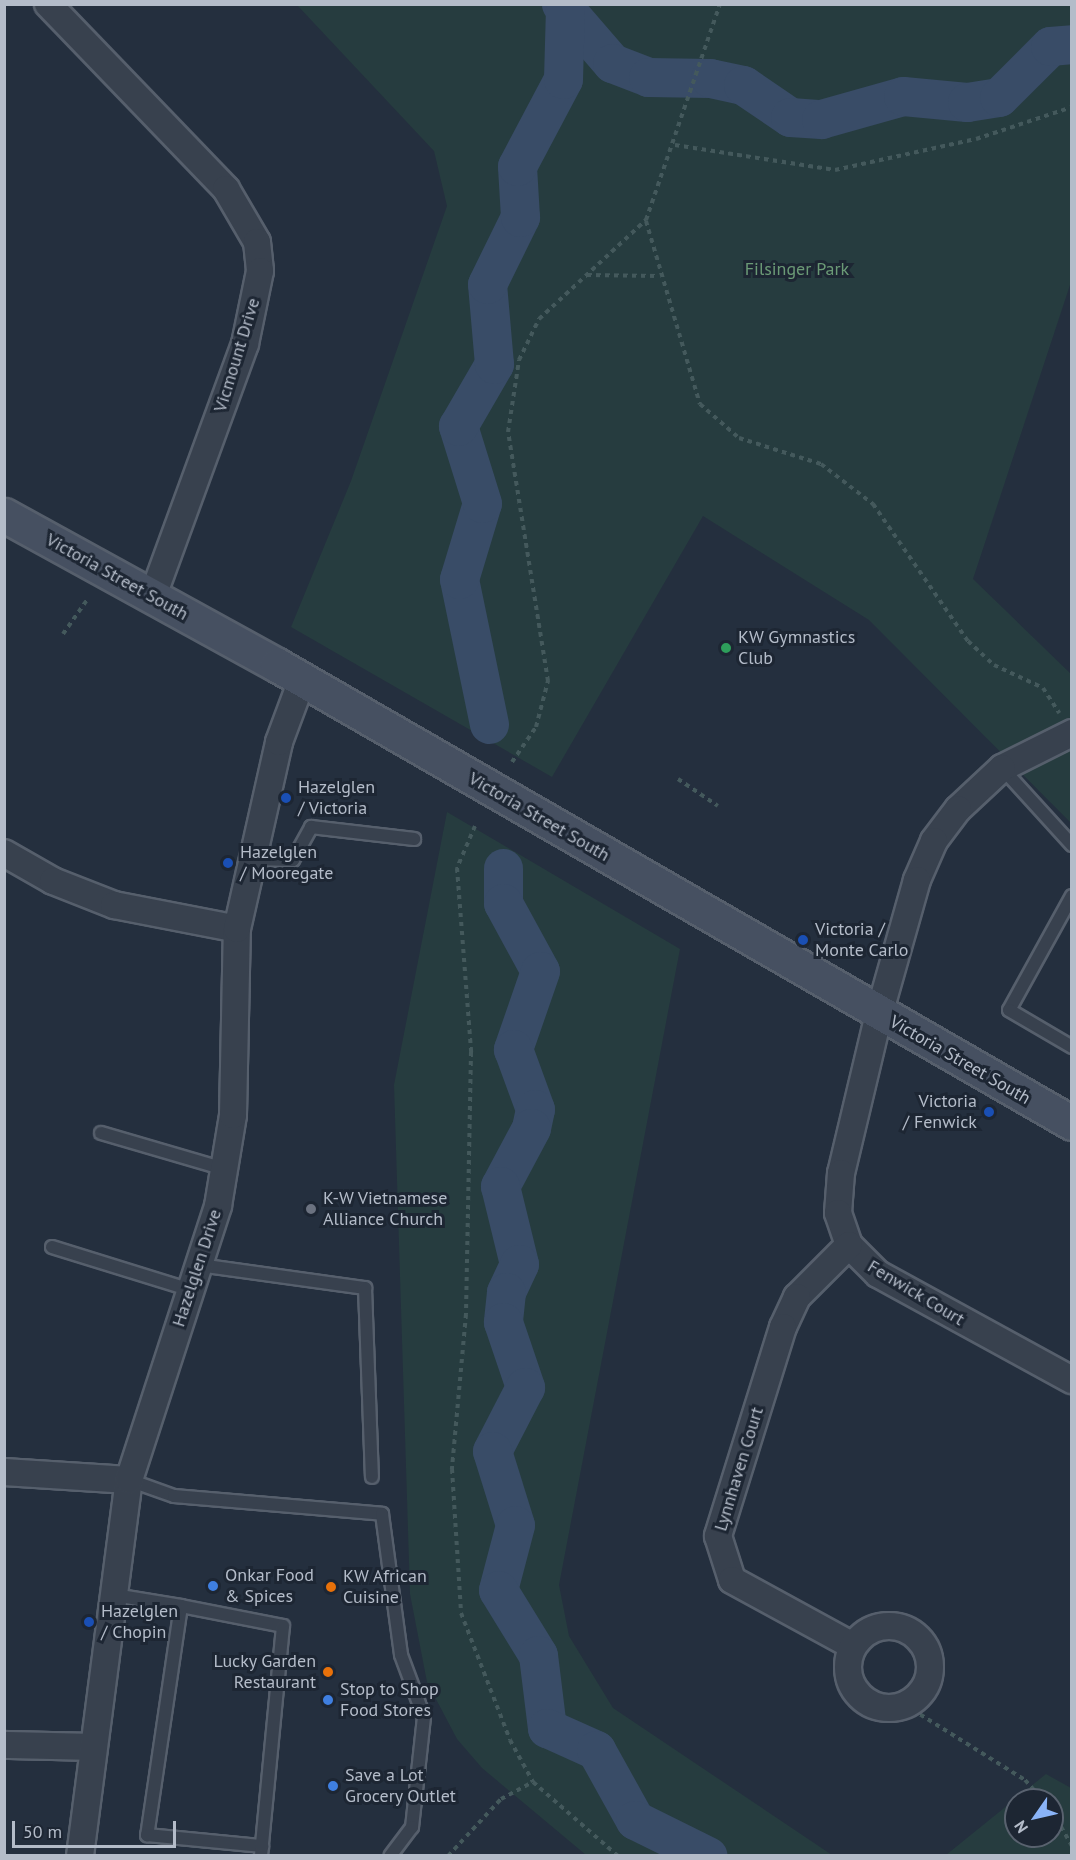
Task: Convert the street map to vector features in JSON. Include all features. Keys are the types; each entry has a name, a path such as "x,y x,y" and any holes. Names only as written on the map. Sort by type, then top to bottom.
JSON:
{"main road":[{"name":"Victoria Street South","path":"4,515 153,595 1071,1123"}],"street":[{"name":"Vicmount Drive","path":"48,4 226,189 257,242 260,271 244,344 153,595"},
{"name":"Hazelglen Drive","path":"80,1856 129,1480 199,1265 224,1169 233,1115 237,929 279,742 302,680"},
{"name":"Fenwick Court","path":"1071,733 1002,768 958,809 934,841 917,880 879,1014 841,1173 838,1213 849,1245 878,1274 1071,1380"},
{"path":"4,853 53,881 114,905 237,929"},
{"name":"Lynnhaven Court","path":"849,1245 797,1297 788,1317 718,1536 732,1581 854,1646"},
{"path":"4,1472 129,1480"},
{"path":"894,1626 914,1634 927,1649 930,1667 918,1696 905,1704 875,1705 854,1688 848,1664 854,1646 873,1629 894,1626"},
{"path":"4,1745 93,1747"}],"lane":[{"path":"1002,768 1071,844"},
{"path":"253,859 294,860 312,827 414,839"},
{"path":"1071,896 1009,1010 1071,1047"},
{"path":"100,1133 224,1169"},
{"path":"52,1246 190,1290"},
{"path":"199,1265 365,1288 372,1477"},
{"path":"129,1480 174,1496 382,1514 401,1655 424,1717 412,1827 390,1856"},
{"path":"114,1595 181,1606 283,1626 262,1851 147,1835 181,1606"}],"path":[{"path":"512,762 536,727 548,681 508,432 519,360 539,319 646,220 675,145 720,4"},
{"path":"675,145 835,170 976,138 1071,108"},
{"path":"646,220 658,276 700,404 721,427 739,438 787,450 844,478 873,504 968,641 994,664 1043,688 1057,710"},
{"path":"586,275 658,276"},
{"path":"63,634 87,600"},
{"path":"678,779 718,806"},
{"path":"475,826 456,868 471,1052 466,1314 452,1469 453,1528 461,1612 510,1740 533,1782 618,1856"},
{"path":"905,1704 1025,1780 1032,1788"},
{"path":"448,1856 501,1799 533,1782"}],"green space":[{"name":"Filsinger Park","path":"297,5 1071,5 1071,282 973,579 1071,674 1071,823 869,620 703,516 552,777 291,627 351,481 447,206 434,151"},
{"path":"447,812 680,949 559,1585 569,1636 613,1708 832,1855 586,1855 482,1768 457,1739 427,1682 410,1594 394,1085"},
{"path":"1046,1774 1071,1788 1071,1855 946,1855 1004,1808 1004,1848 1064,1848 1064,1788 1029,1788"}],"waterway":[{"path":"561,4 612,63 648,77 710,78 743,85 790,117 821,119 903,96 967,102 999,97 1050,46 1072,44"},
{"path":"489,724 459,579 482,503 458,426 494,364 487,284 520,217 517,166 563,79 565,9"},
{"path":"503,868 503,903 540,971 513,1049 535,1109 531,1128 500,1186 519,1264 506,1292 503,1322 525,1387 492,1451 515,1525 498,1590 538,1655 547,1728 596,1750 635,1820 708,1856"}],"place":[{"name":"KW Gymnastics Club","path":"726,648"},
{"name":"Hazelglen / Victoria","path":"286,798"},
{"name":"Hazelglen / Mooregate","path":"228,863"},
{"name":"Victoria / Monte Carlo","path":"803,940"},
{"name":"Victoria / Fenwick","path":"989,1112"},
{"name":"K-W Vietnamese Alliance Church","path":"311,1209"},
{"name":"Onkar Food & Spices","path":"213,1586"},
{"name":"KW African Cuisine","path":"331,1587"},
{"name":"Hazelglen / Chopin","path":"89,1622"},
{"name":"Lucky Garden Restaurant","path":"328,1672"},
{"name":"Stop to Shop Food Stores","path":"328,1700"},
{"name":"Save a Lot Grocery Outlet","path":"333,1786"}]}
